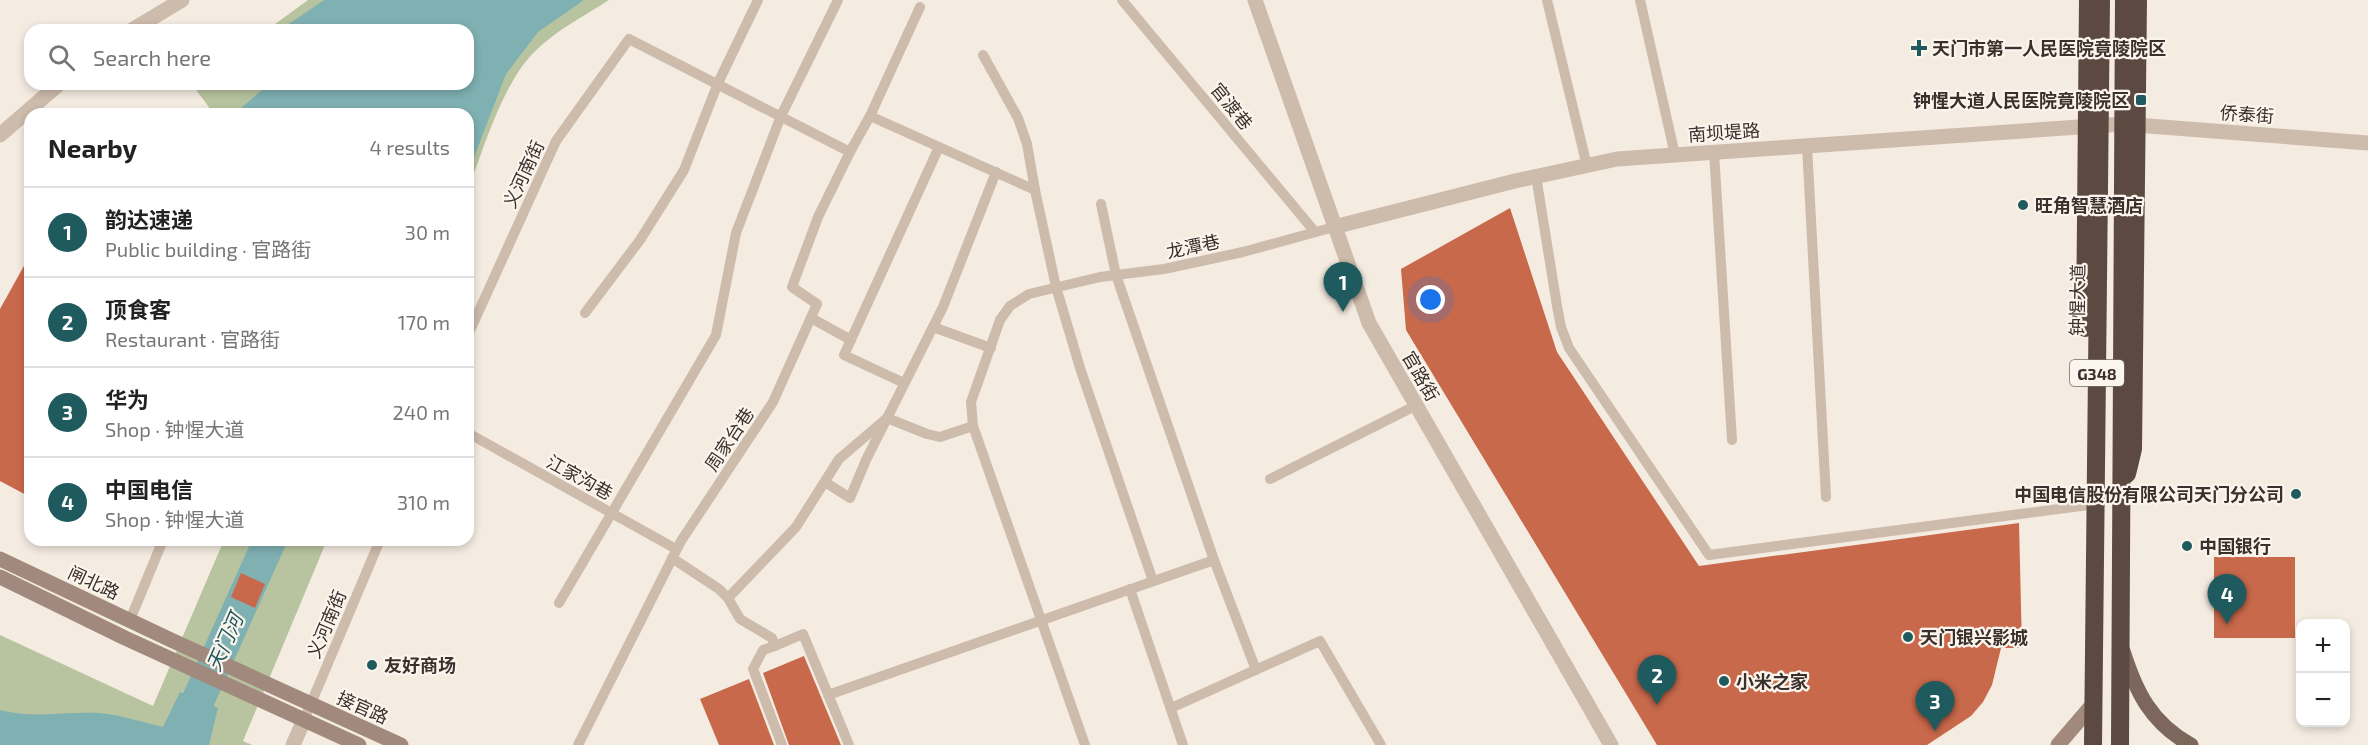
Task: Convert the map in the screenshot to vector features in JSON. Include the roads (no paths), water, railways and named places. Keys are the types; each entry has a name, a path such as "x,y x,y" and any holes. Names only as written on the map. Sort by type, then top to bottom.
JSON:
{"highway":[{"path":"2088,0 2093,126"},
{"name":"钟惺大道","path":"2093,745 2096,504 2093,126 2101,0"},
{"name":"G348","path":"2120,745 2120,502 2130,125 2124,0"},
{"path":"2130,125 2138,0"}],"main road":[{"name":"闸北路","path":"0,559 310,705"},
{"name":"闸北路","path":"0,577 304,720"},
{"path":"2119,637 2131,675 2144,703 2172,735 2191,745"},
{"path":"2058,745 2094,703"},
{"name":"接官路","path":"310,705 401,745"},
{"name":"接官路","path":"304,720 359,745"}],"street":[{"name":"官路街","path":"1255,0 1369,323 1611,745"},
{"path":"141,24 177,1"},
{"path":"31,108 52,90"},
{"path":"0,135 24,114"},
{"name":"南坝堤路","path":"1334,227 1536,176 1617,159 2130,125"},
{"name":"侨泰街","path":"2130,125 2368,143"},
{"path":"293,745 304,720"}],"lane":[{"path":"585,313 640,240 684,170 718,83 758,0"},
{"path":"560,603 716,335 736,233 781,116 838,0"},
{"name":"官渡巷","path":"1122,0 1316,232"},
{"path":"1547,0 1587,166"},
{"path":"1640,0 1675,155"},
{"path":"851,340 811,318 817,303 792,286 818,217 870,116 920,7"},
{"name":"义河南街","path":"474,322 556,141 629,39 718,83"},
{"path":"983,55 1018,118 1027,144 1056,286 1081,371 1153,581"},
{"path":"718,83 850,152"},
{"path":"870,116 1035,190"},
{"path":"1807,146 1826,498"},
{"path":"904,383 844,355 939,147"},
{"path":"1714,152 1732,440"},
{"path":"825,482 850,498 886,418 943,307 996,172"},
{"path":"1536,176 1561,327 1569,348 1709,555 2096,504"},
{"path":"1101,204 1116,275 1214,560 1256,669"},
{"name":"龙潭巷","path":"1085,745 973,426 971,402 1000,320 1010,306 1029,294 1056,286 1232,255 1334,227"},
{"name":"周家台巷","path":"578,745 674,554 773,402 811,318"},
{"path":"933,327 991,348"},
{"path":"1270,479 1415,406"},
{"path":"886,418 940,437 973,426"},
{"path":"728,598 796,527 839,459 886,418"},
{"name":"江家沟巷","path":"474,436 611,513 674,554 719,589 728,598 741,619 771,638 775,646"},
{"path":"130,620 161,546"},
{"name":"义河南街","path":"304,720 377,546"},
{"path":"828,695 1214,560"},
{"path":"1130,589 1183,745"},
{"path":"782,745 753,669 763,651 803,634 849,745"},
{"path":"1171,708 1320,640 1381,745"}],"water":[{"path":"324,0 584,0 538,32 506,74 474,157 474,108 241,108 262,90 474,90 474,24 289,24"},
{"path":"258,546 277,546 267,568 252,561"},
{"path":"180,692 218,708 209,745 0,745 0,710 24,714 99,713 163,727"}],"waterway":[{"name":"天门河","path":"178,745 267,546"}],"place":[{"name":"天门市第一人民医院竟陵院区","path":"1919,48"},
{"name":"钟惺大道人民医院竟陵院区","path":"2141,100"},
{"name":"旺角智慧酒店","path":"2023,205"},
{"name":"韵达速递","path":"1343,312"},
{"name":"中国电信股份有限公司天门分公司","path":"2296,494"},
{"name":"中国银行","path":"2187,546"},
{"name":"中国电信","path":"2227,624"},
{"name":"天门银兴影城","path":"1908,637"},
{"name":"友好商场","path":"372,665"},
{"name":"小米之家","path":"1724,681"},
{"name":"顶食客","path":"1657,705"},
{"name":"华为","path":"1935,731"}]}
